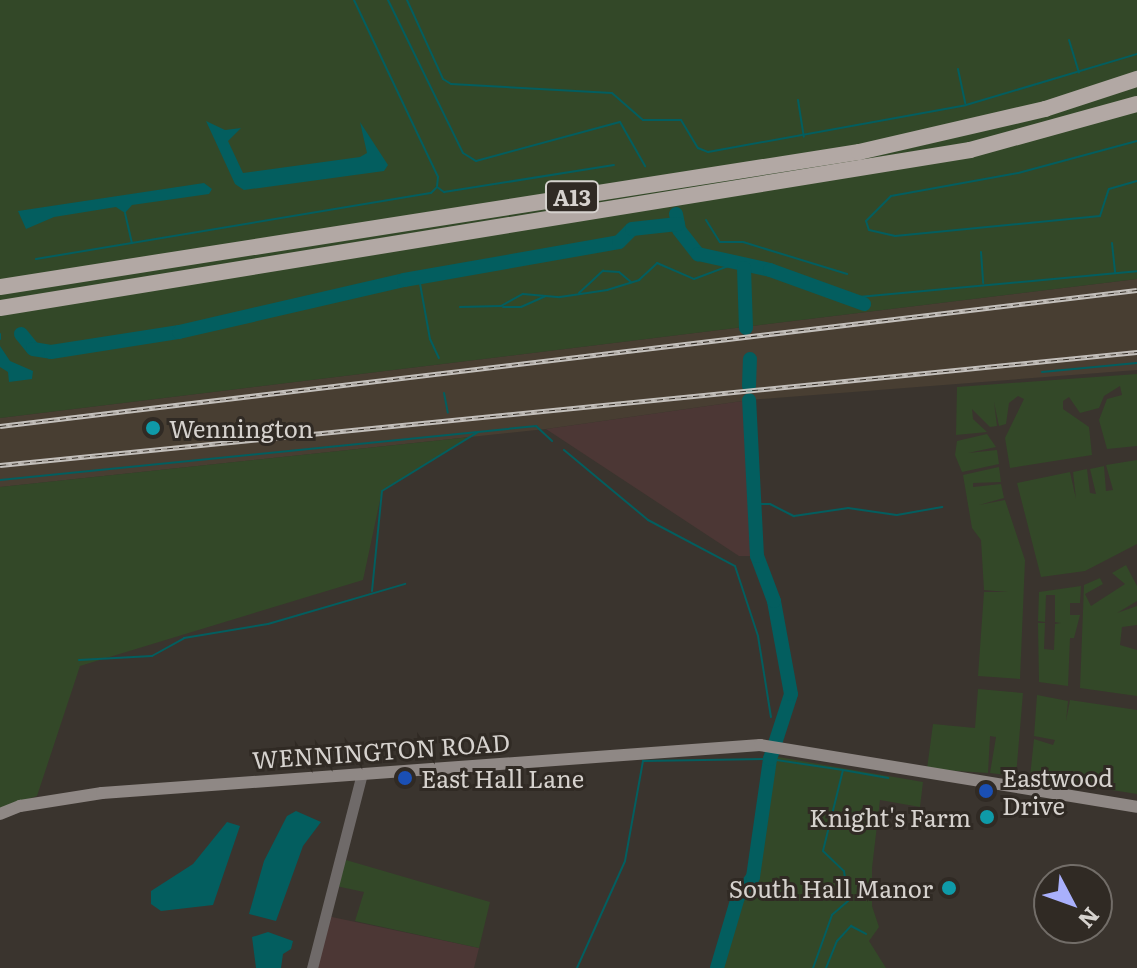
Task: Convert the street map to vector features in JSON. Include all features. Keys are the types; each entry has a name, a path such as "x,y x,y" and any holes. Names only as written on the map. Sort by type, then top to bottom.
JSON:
{"highway":[{"name":"A13","path":"0,287 859,152 1045,109 1137,79"},
{"name":"A13","path":"0,308 970,150 1137,104"}],"main road":[{"name":"WENNINGTON ROAD","path":"0,814 20,806 102,793 768,745 1137,807"}],"street":[{"path":"312,968 362,773"}],"shaded area":[{"path":"1137,279 1137,370 749,400 546,429 0,487 0,418"},
{"path":"749,400 757,556 739,556 546,429"},
{"path":"327,916 479,948 474,968 312,968"}],"green space":[{"path":"0,0 1137,0 1137,279 0,418"},
{"path":"1137,374 1137,446 1107,449 1099,420 1107,399 1122,395 1120,386 1104,396 1099,408 1080,413 1069,397 1063,401 1063,409 1089,427 1092,455 1010,468 1005,438 1024,399 1018,396 1009,403 1006,424 999,426 994,402 997,426 990,427 972,409 973,419 987,432 956,435 957,387"},
{"path":"987,434 996,447 968,453 997,450 999,464 962,472 955,455 957,441"},
{"path":"471,437 382,491 363,580 80,666 37,796 0,808 0,487"},
{"path":"1137,460 1137,544 1085,571 1041,577 1017,483 1070,472 1076,499 1073,472 1087,469 1090,493 1096,494 1090,469 1104,466 1106,491 1113,490 1106,465"},
{"path":"999,467 1001,482 973,483 973,487 1001,484 1004,498 979,505 1005,500 1025,560 1020,679 978,676 984,592 1008,592 984,590 981,540 972,528 963,475"},
{"path":"1126,565 1137,586 1137,601 1117,613 1137,606 1137,625 1122,627 1120,645 1137,650 1137,696 1080,688 1084,585 1100,578 1103,584 1085,594 1091,606 1125,584 1112,573"},
{"path":"1081,586 1080,603 1070,603 1070,615 1080,615 1074,638 1070,638 1068,686 1039,682 1038,623 1045,623 1044,649 1054,650 1055,624 1061,623 1055,622 1055,595 1046,595 1045,622 1038,621 1039,592"},
{"path":"978,689 1023,693 1016,776 990,773 996,737 990,736 988,773 927,769 933,724 975,728"},
{"path":"1037,695 1068,701 1066,721 1070,700 1137,710 1137,794 1030,777 1034,739 1053,745 1055,740 1034,736"},
{"path":"767,755 923,782 920,807 880,800 872,868 872,906 879,927 869,941 886,968 717,968 738,897 753,877"},
{"path":"346,860 490,902 479,948 355,921 364,892 336,886"}],"water":[{"path":"206,121 225,130 241,128 228,141 243,173 360,157 367,153 360,122 388,165 384,171 244,190 235,184"},
{"path":"204,183 212,189 209,194 132,205 125,213 116,207 54,217 26,229 18,211"},
{"path":"0,346 10,361 33,371 32,379 9,382 8,372 0,367"},
{"path":"296,811 321,822 303,846 276,921 249,914 264,861 287,816"},
{"path":"227,822 240,826 213,905 161,911 151,904 151,891 193,864"},
{"path":"268,932 293,941 291,949 283,954 281,968 256,968 252,937"}],"waterway":[{"path":"354,0 438,177 437,187 444,192 614,165"},
{"path":"388,0 463,153 476,161 620,122 645,166"},
{"path":"407,0 443,79 451,84 612,93 643,120 681,120 698,148 708,152 966,105 1137,54"},
{"path":"1069,40 1079,73"},
{"path":"958,69 965,103"},
{"path":"798,100 804,137"},
{"path":"1137,141 1018,173 891,196 866,221 869,230 895,236 1100,216 1109,189 1137,181"},
{"path":"36,259 431,193 437,187"},
{"path":"125,213 132,243"},
{"path":"676,214 679,230 698,254 770,270 864,304"},
{"path":"706,220 720,242 743,242 847,274"},
{"path":"21,334 33,349 51,352 179,332 404,280 619,242 632,229 678,224"},
{"path":"1112,243 1115,273"},
{"path":"981,252 983,283"},
{"path":"460,307 501,306 523,294 560,297 607,290 639,280 657,263 694,279 734,264"},
{"path":"744,268 746,328"},
{"path":"579,293 603,271 619,272 631,282"},
{"path":"848,298 1137,271"},
{"path":"419,278 430,339 439,358"},
{"path":"503,307 521,307 546,296"},
{"path":"0,334 0,339"},
{"path":"749,386 750,359"},
{"path":"1042,372 1137,363"},
{"path":"444,393 448,413"},
{"path":"717,968 738,897 753,877 770,759 791,694 774,601 757,556 749,400"},
{"path":"0,480 536,426 552,441"},
{"path":"372,591 382,491 478,432"},
{"path":"564,450 648,520 735,566 758,636 771,717"},
{"path":"754,504 770,504 794,516 848,508 897,515 942,507"},
{"path":"79,660 152,656 184,638 268,624 405,584"},
{"path":"577,968 625,861 643,761 770,759 843,770 823,851 844,871 848,901 832,915 813,968"},
{"path":"843,770 888,778"},
{"path":"826,968 837,941 851,926 866,934"}],"railway":[{"path":"0,426 1137,290"},
{"path":"0,465 1137,352"}],"place":[{"name":"Wennington","path":"153,428"},
{"name":"East Hall Lane","path":"405,778"},
{"name":"Eastwood Drive","path":"986,791"},
{"name":"Knight's Farm","path":"987,817"},
{"name":"South Hall Manor","path":"949,888"}]}
